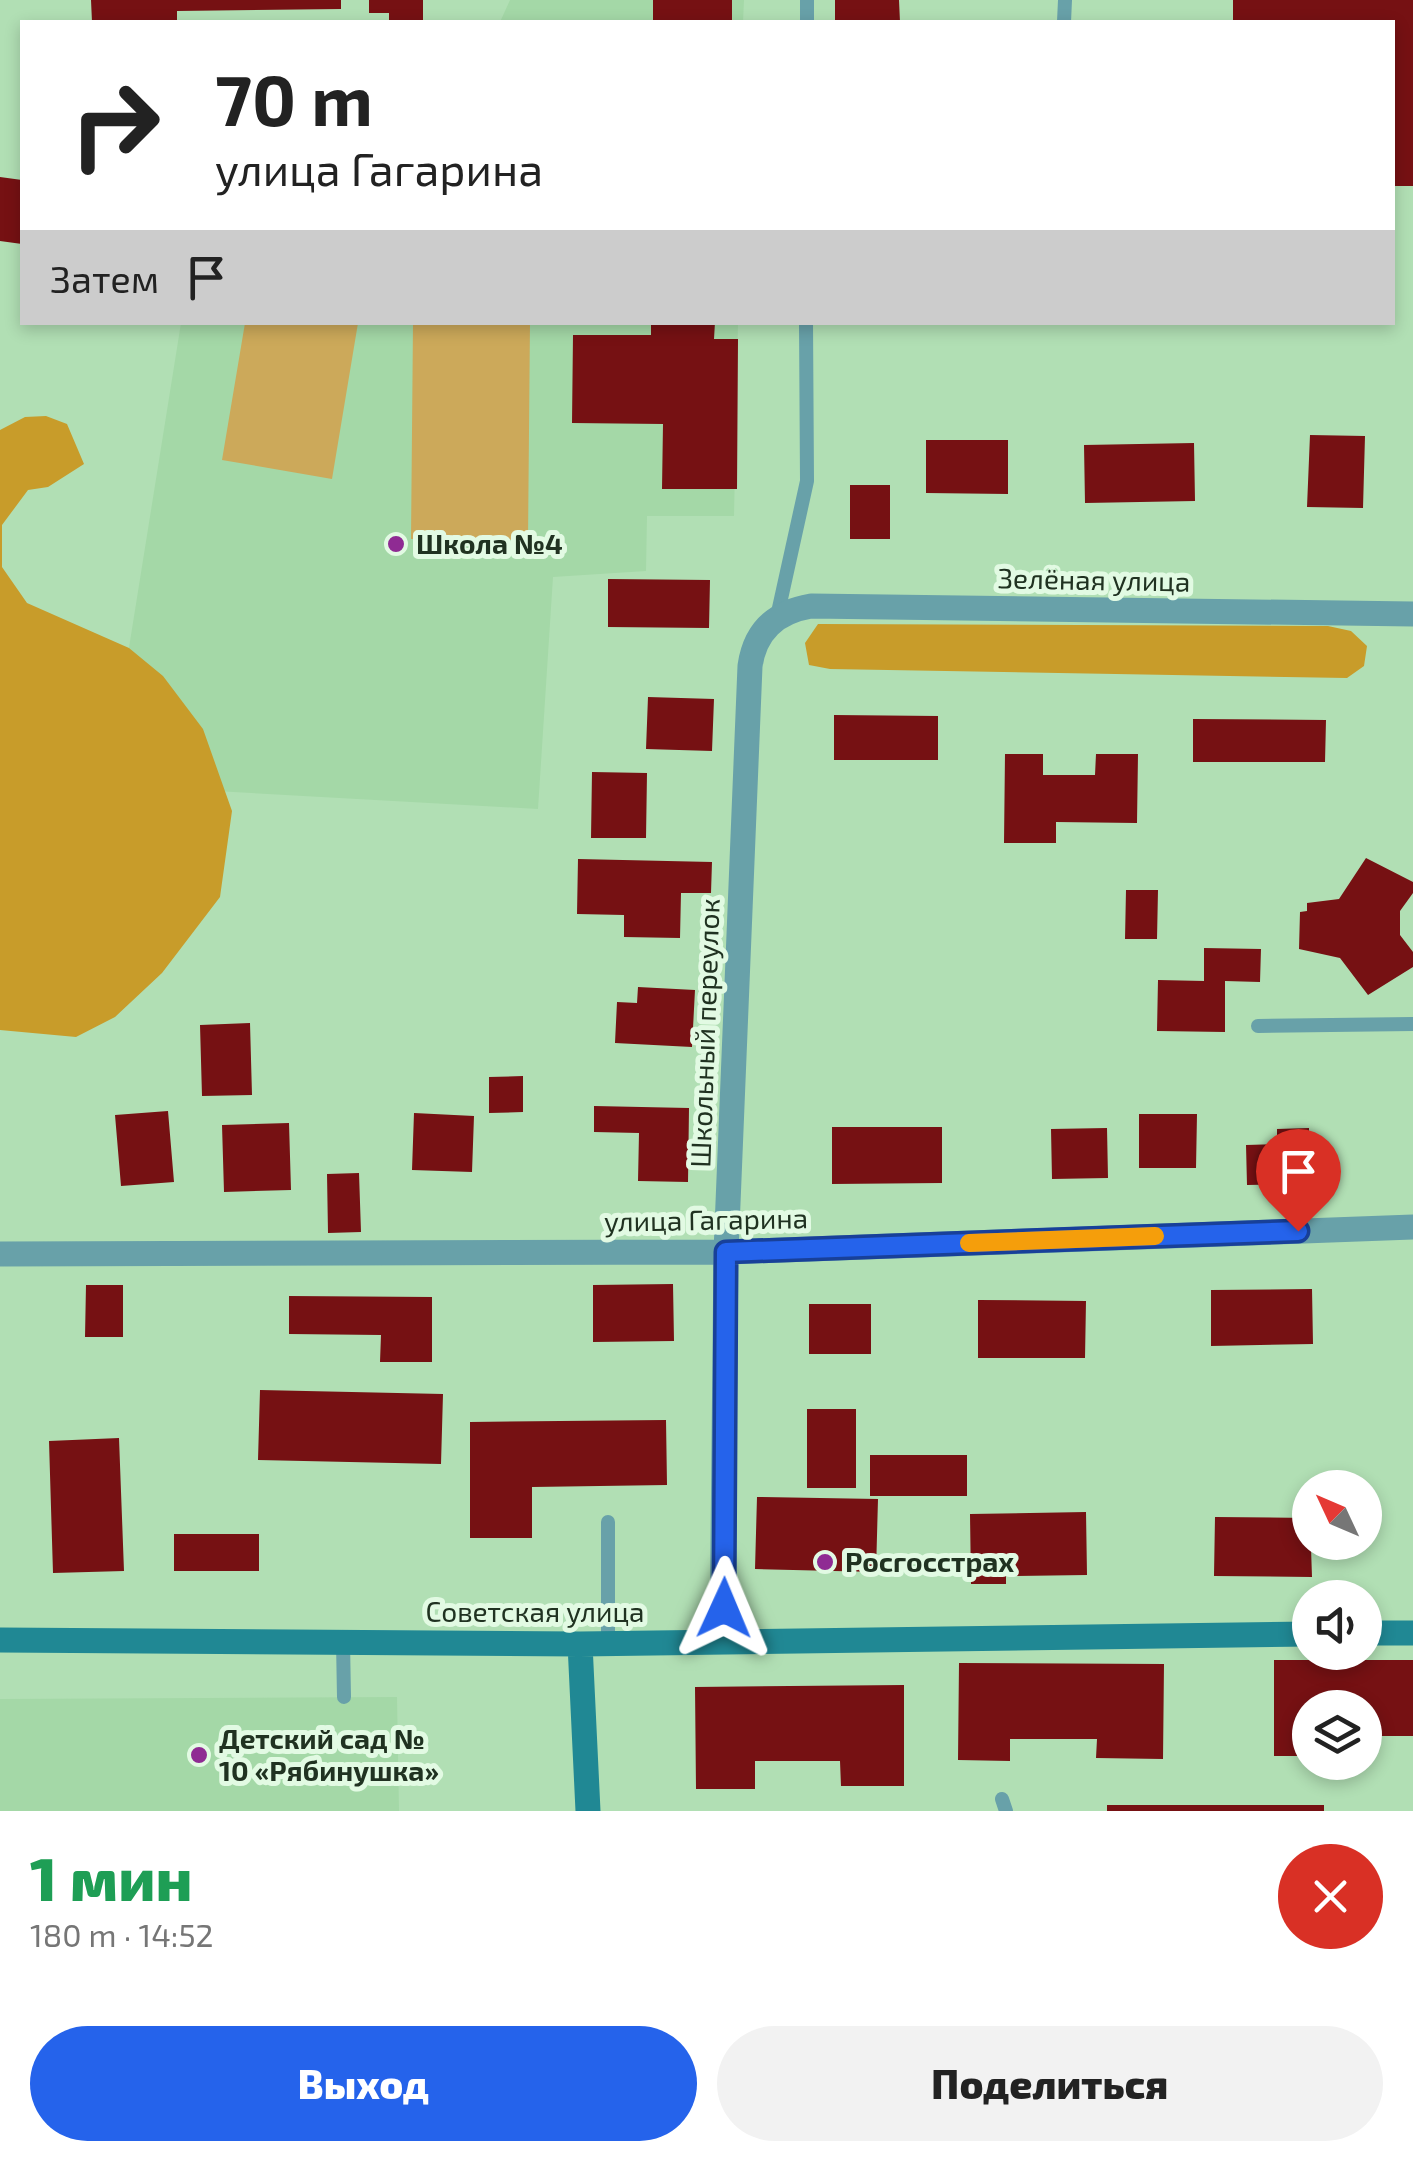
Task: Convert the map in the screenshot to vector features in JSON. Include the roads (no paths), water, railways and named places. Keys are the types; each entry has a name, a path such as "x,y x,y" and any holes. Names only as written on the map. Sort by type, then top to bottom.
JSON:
{"street":[{"name":"Зелёная улица","path":"777,618 810,606 1413,614"},
{"name":"Школьный переулок","path":"722,1640 726,1252 750,666 759,636 777,618"},
{"name":"улица Гагарина","path":"0,1254 726,1252 1413,1227"},
{"path":"1382,1634 1413,1633"},
{"name":"Советская улица","path":"0,1640 580,1644 1292,1634"},
{"path":"580,1644 588,1811"}],"lane":[{"path":"777,618 808,481 806,325"},
{"path":"1258,1026 1413,1024"},
{"path":"608,1522 608,1643"},
{"path":"344,1642 344,1697"}],"place":[{"name":"Школа №4","path":"396,544"},
{"name":"Росгосстрах","path":"825,1562"},
{"name":"Детский сад № 10 «Рябинушка»","path":"199,1755"}]}
